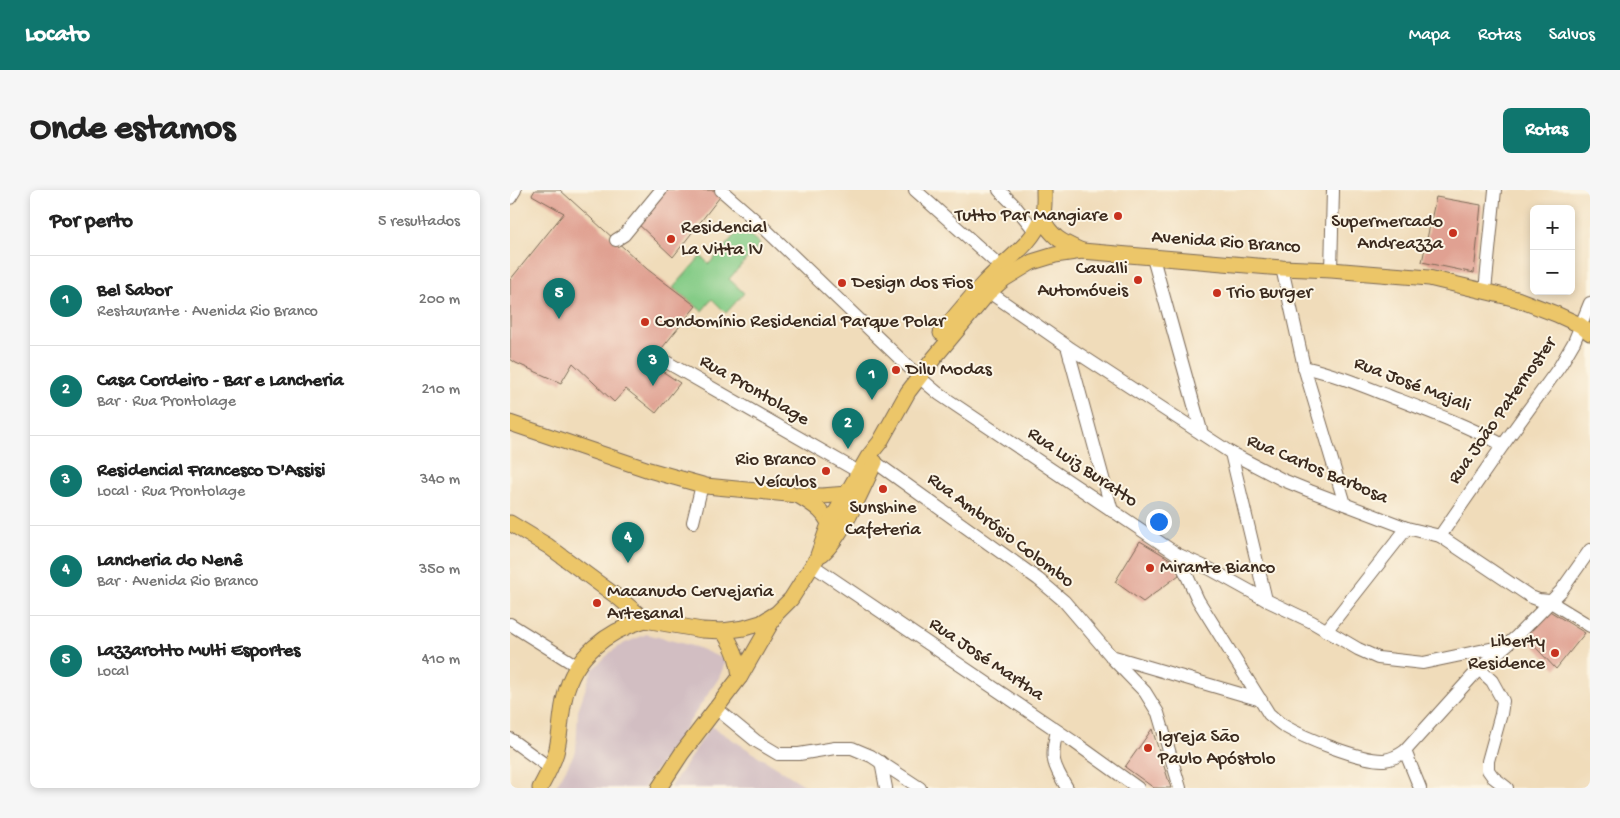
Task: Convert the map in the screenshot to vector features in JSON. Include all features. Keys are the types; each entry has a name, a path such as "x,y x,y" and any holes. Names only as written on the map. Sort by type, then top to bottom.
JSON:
{"main road":[{"path":"1044,190 1040,219 1053,235 1068,245 1082,251"},
{"name":"Avenida Rio Branco","path":"644,620 702,630 723,631 761,623 777,613 792,599 818,558 840,530 863,475 880,442 917,375 956,315 1000,266 1016,253 1040,219"},
{"name":"Avenida Rio Branco","path":"917,375 934,358 989,292 1004,279 1032,262 1050,256 1082,251 1429,278 1517,299 1539,307 1585,329"},
{"path":"510,422 649,470 702,485 798,496 847,494"},
{"name":"Avenida Rio Branco","path":"818,558 830,524 847,494 863,475"},
{"path":"798,496 816,507 830,524"},
{"path":"510,523 548,546 644,620"},
{"path":"659,788 682,753 740,677 777,613"},
{"path":"540,788 556,753 565,694 577,666 605,637 628,624 644,620"},
{"path":"723,631 736,652 740,677"}],"street":[{"path":"510,198 515,190"},
{"path":"616,240 624,235 661,190"},
{"name":"Rua Luiz Buratto","path":"721,190 762,226 939,394 1177,554 1210,569 1378,658 1423,663 1504,646"},
{"path":"915,190 1000,266"},
{"path":"999,190 1014,205 1040,219"},
{"path":"1331,270 1332,190"},
{"path":"1485,291 1495,190"},
{"path":"1014,205 1032,210 1040,219"},
{"path":"1153,258 1202,434"},
{"path":"1282,268 1304,367 1345,504"},
{"name":"Rua Carlos Barbosa","path":"989,292 1067,346 1231,453 1283,480 1406,528 1440,536 1531,596 1539,600 1549,601 1590,626"},
{"name":"Rua João Paternoster","path":"1440,536 1560,366 1574,342 1585,329 1590,303"},
{"path":"1067,346 1112,511"},
{"name":"Rua Prontolage","path":"656,356 863,475"},
{"name":"Rua José Majali","path":"1304,367 1329,373 1442,416 1503,445"},
{"path":"1231,453 1266,600"},
{"name":"Rua Ambrósio Colombo","path":"872,459 1038,579 1064,601 1145,692 1158,713 1180,788"},
{"path":"693,522 702,485"},
{"path":"1326,631 1406,528"},
{"path":"1177,554 1198,600 1269,714 1287,728 1332,748 1375,760 1395,758 1405,751 1479,669 1530,622 1561,590 1590,550"},
{"name":"Rua José Martha","path":"818,558 1138,788"},
{"path":"510,624 577,666"},
{"path":"1111,656 1261,700"},
{"path":"1479,669 1492,681 1503,701 1488,761 1488,770 1493,777 1507,788"},
{"path":"717,709 756,741 778,754 799,754 834,748 852,748 881,762 920,788"},
{"path":"1057,731 1053,749 1053,760 1055,768 1067,788"},
{"path":"510,739 550,768"},
{"path":"1405,751 1420,788"},
{"path":"881,762 886,788"}],"shaded area":[{"path":"647,634 696,647 726,660 719,678 644,788 555,788 576,751 578,710 592,670 612,651 625,643"},
{"path":"711,726 809,788 670,788"}],"green space":[{"path":"741,228 760,244 729,279 744,293 726,313 712,299 702,311 673,288 701,256 709,264"}],"building":[{"path":"535,190 560,190 647,269 696,306 650,363 680,383 656,413 626,389 614,402 573,363 561,383 510,359 510,280 564,213 532,195"},
{"name":"Residencial La Vitta IV","path":"662,190 720,190 723,193 673,257 636,222"},
{"name":"Supermercado Andreazza","path":"1436,197 1481,205 1474,273 1422,262"},
{"name":"Mirante Bianco","path":"1140,541 1175,562 1179,575 1143,602 1115,582"},
{"name":"Liberty Residence","path":"1548,610 1585,633 1556,669 1525,636"},
{"name":"Igreja São Paulo Apóstolo","path":"1152,729 1171,788 1154,788 1125,767"}],"place":[{"name":"Tutto Par Mangiare","path":"1118,216"},
{"name":"Supermercado Andreazza","path":"1453,233"},
{"name":"Residencial La Vitta IV","path":"671,239"},
{"name":"Cavalli Automóveis","path":"1138,280"},
{"name":"Design dos Fios","path":"842,283"},
{"name":"Trio Burger","path":"1217,293"},
{"name":"Lazzarotto Multi Esportes","path":"559,319"},
{"name":"Condomínio Residencial Parque Polar","path":"645,322"},
{"name":"Dilu Modas","path":"896,370"},
{"name":"Residencial Francesco D'Assisi","path":"653,386"},
{"name":"Bel Sabor","path":"872,400"},
{"name":"Casa Cordeiro - Bar e Lancheria","path":"848,449"},
{"name":"Rio Branco Veículos","path":"826,471"},
{"name":"Sunshine Cafeteria","path":"883,489"},
{"name":"Lancheria do Nenê","path":"628,563"},
{"name":"Mirante Bianco","path":"1150,568"},
{"name":"Macanudo Cervejaria Artesanal","path":"597,603"},
{"name":"Liberty Residence","path":"1555,653"},
{"name":"Igreja São Paulo Apóstolo","path":"1148,748"}]}
